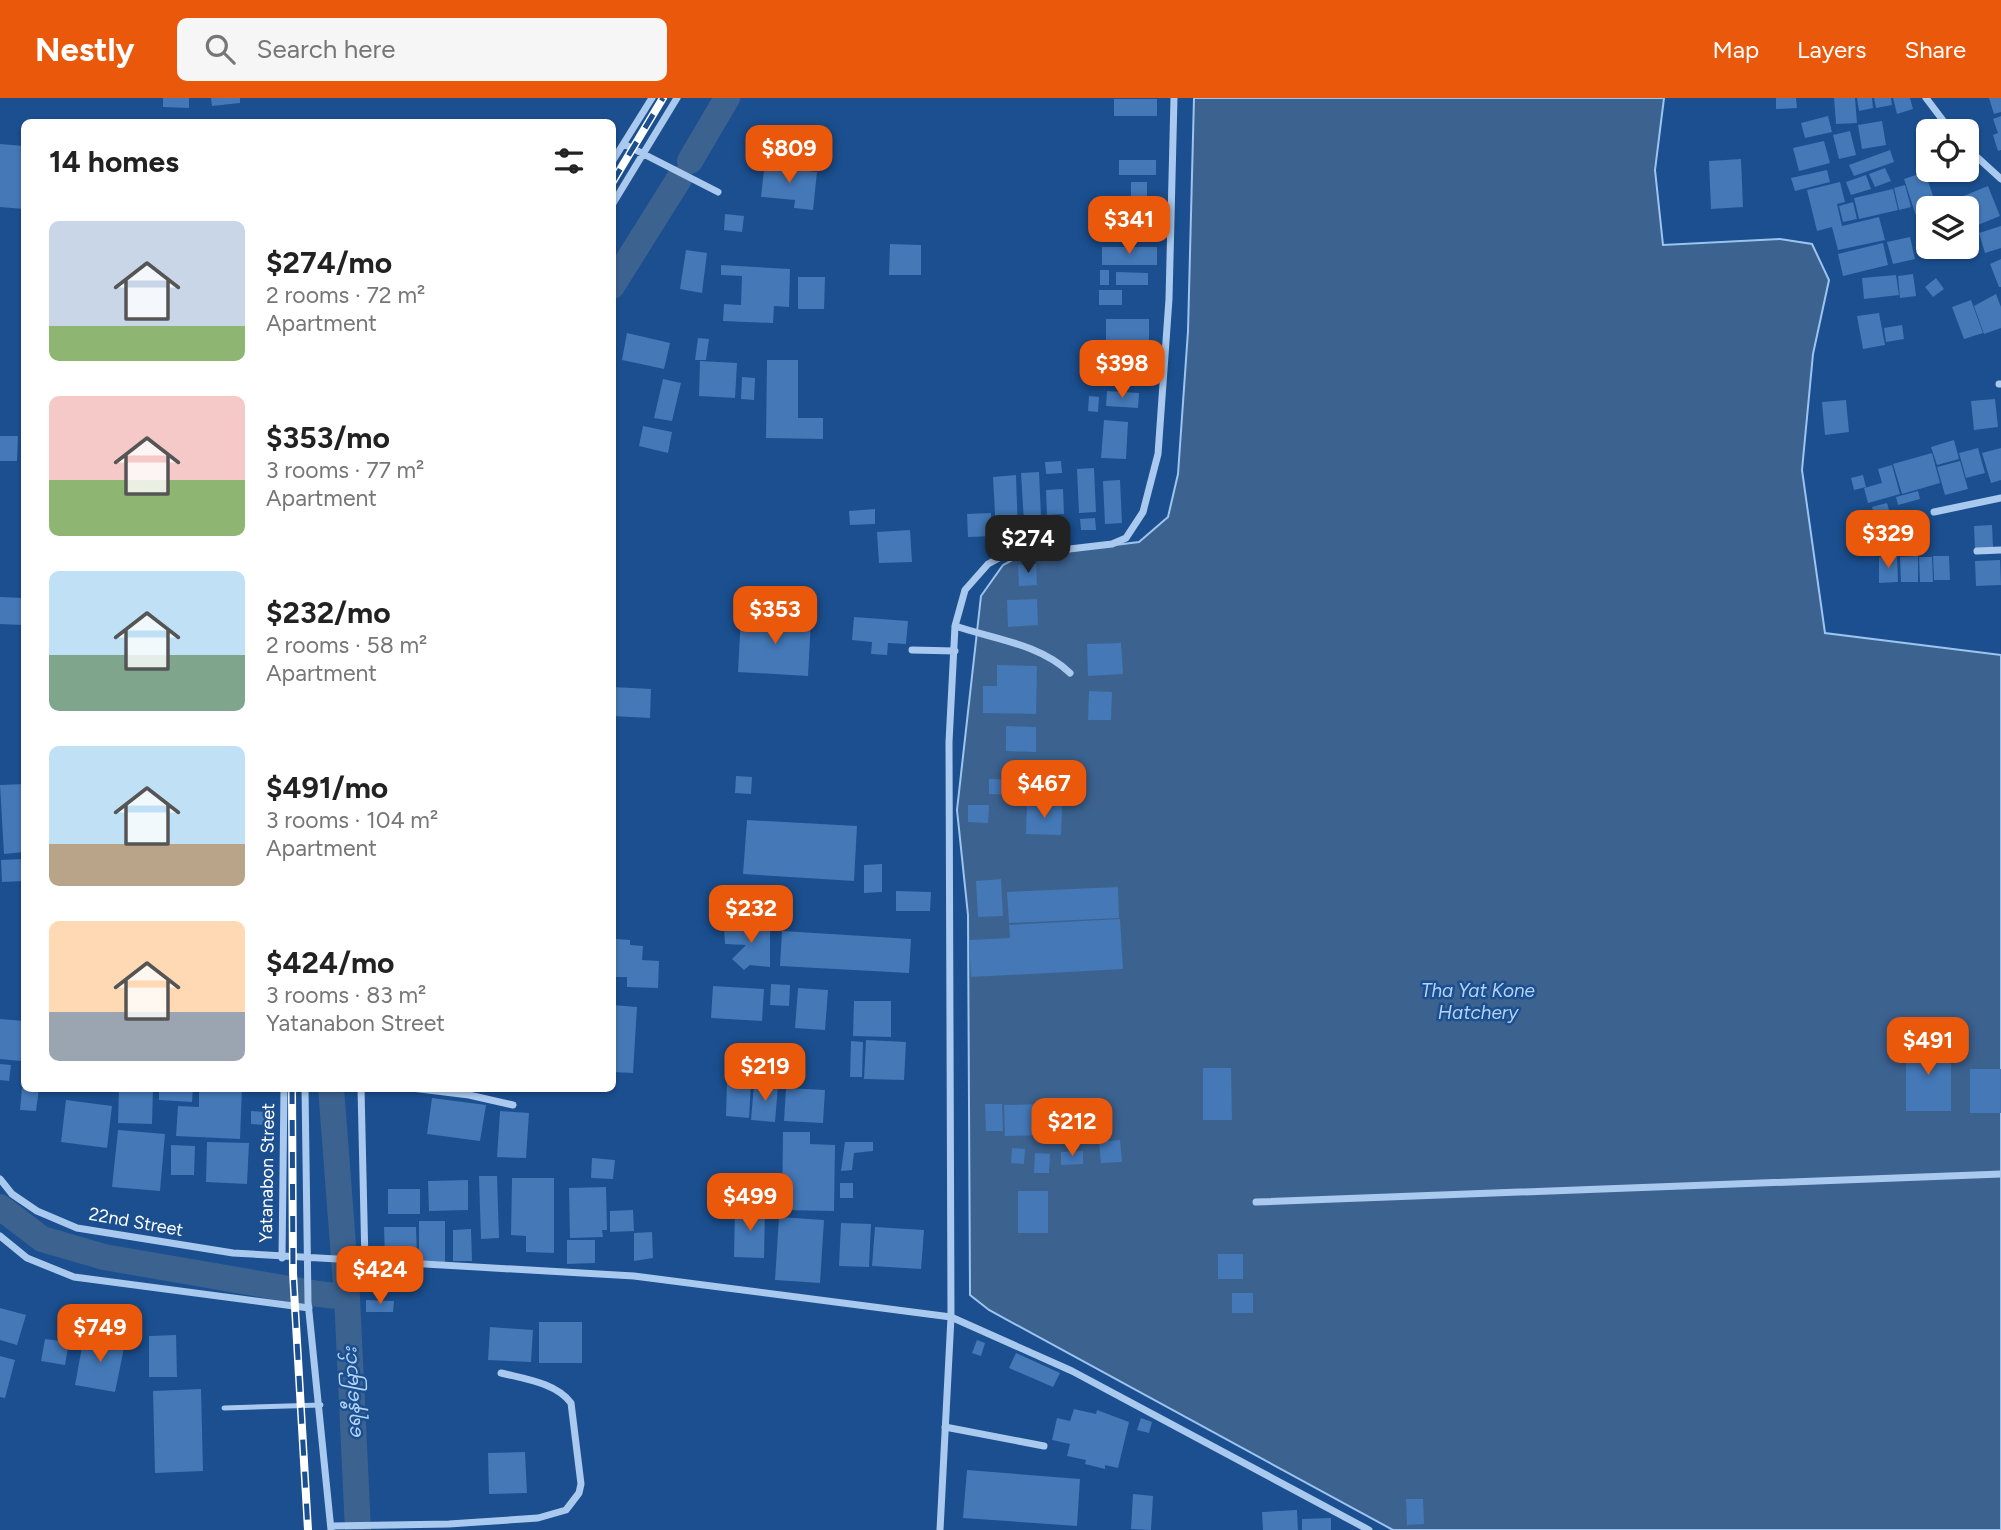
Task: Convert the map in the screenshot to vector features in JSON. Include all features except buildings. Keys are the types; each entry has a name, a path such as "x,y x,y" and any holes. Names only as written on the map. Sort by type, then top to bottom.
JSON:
{"street":[{"path":"616,156 652,98"},
{"path":"616,198 677,98"},
{"path":"940,1530 951,1317 949,742 955,626 965,590 988,564 1017,553 1112,544 1126,538 1143,512 1158,454 1169,299 1174,98"},
{"path":"1926,98 1942,119"},
{"path":"624,144 718,192"},
{"path":"1979,159 2001,179"},
{"path":"1934,512 2001,498"},
{"path":"1978,551 2001,550"},
{"path":"955,626 1036,649 1054,657 1070,673"},
{"path":"912,650 955,651"},
{"name":"Yatanabon Street","path":"282,1258 284,1092"},
{"path":"305,1092 308,1305 321,1405 331,1528 538,1518 566,1510 579,1493 571,1403 565,1394 541,1383 501,1373"},
{"path":"360,1092 365,1262"},
{"path":"445,1092 513,1105"},
{"path":"1256,1202 2001,1174"},
{"name":"22nd Street","path":"0,1179 12,1194 37,1211 77,1227 233,1254 321,1261 634,1276 951,1317 1072,1371 1369,1530"},
{"path":"0,1236 27,1258 74,1277 308,1305"},
{"path":"945,1427 1044,1446"}],"lane":[{"path":"224,1408 321,1405"}],"water":[{"name":"Tha Yat Kone Hatchery","path":"1194,98 1664,98 1655,170 1663,245 1780,239 1812,244 1829,280 1813,354 1802,470 1825,633 2001,655 2001,1530 1393,1530 989,1310 970,1295 968,915 957,810 981,596 1003,565 1018,557 1139,542 1168,517 1178,474 1188,331"}],"waterway":[{"path":"690,161 727,98"},
{"path":"616,280 679,179"},
{"name":"ရေနီမြောင်း","path":"331,1092 347,1297 358,1530"},
{"path":"0,1207 42,1239 104,1257 347,1297"}],"railway":[{"path":"616,176 663,98"},
{"path":"292,1092 293,1273 308,1530"}]}
